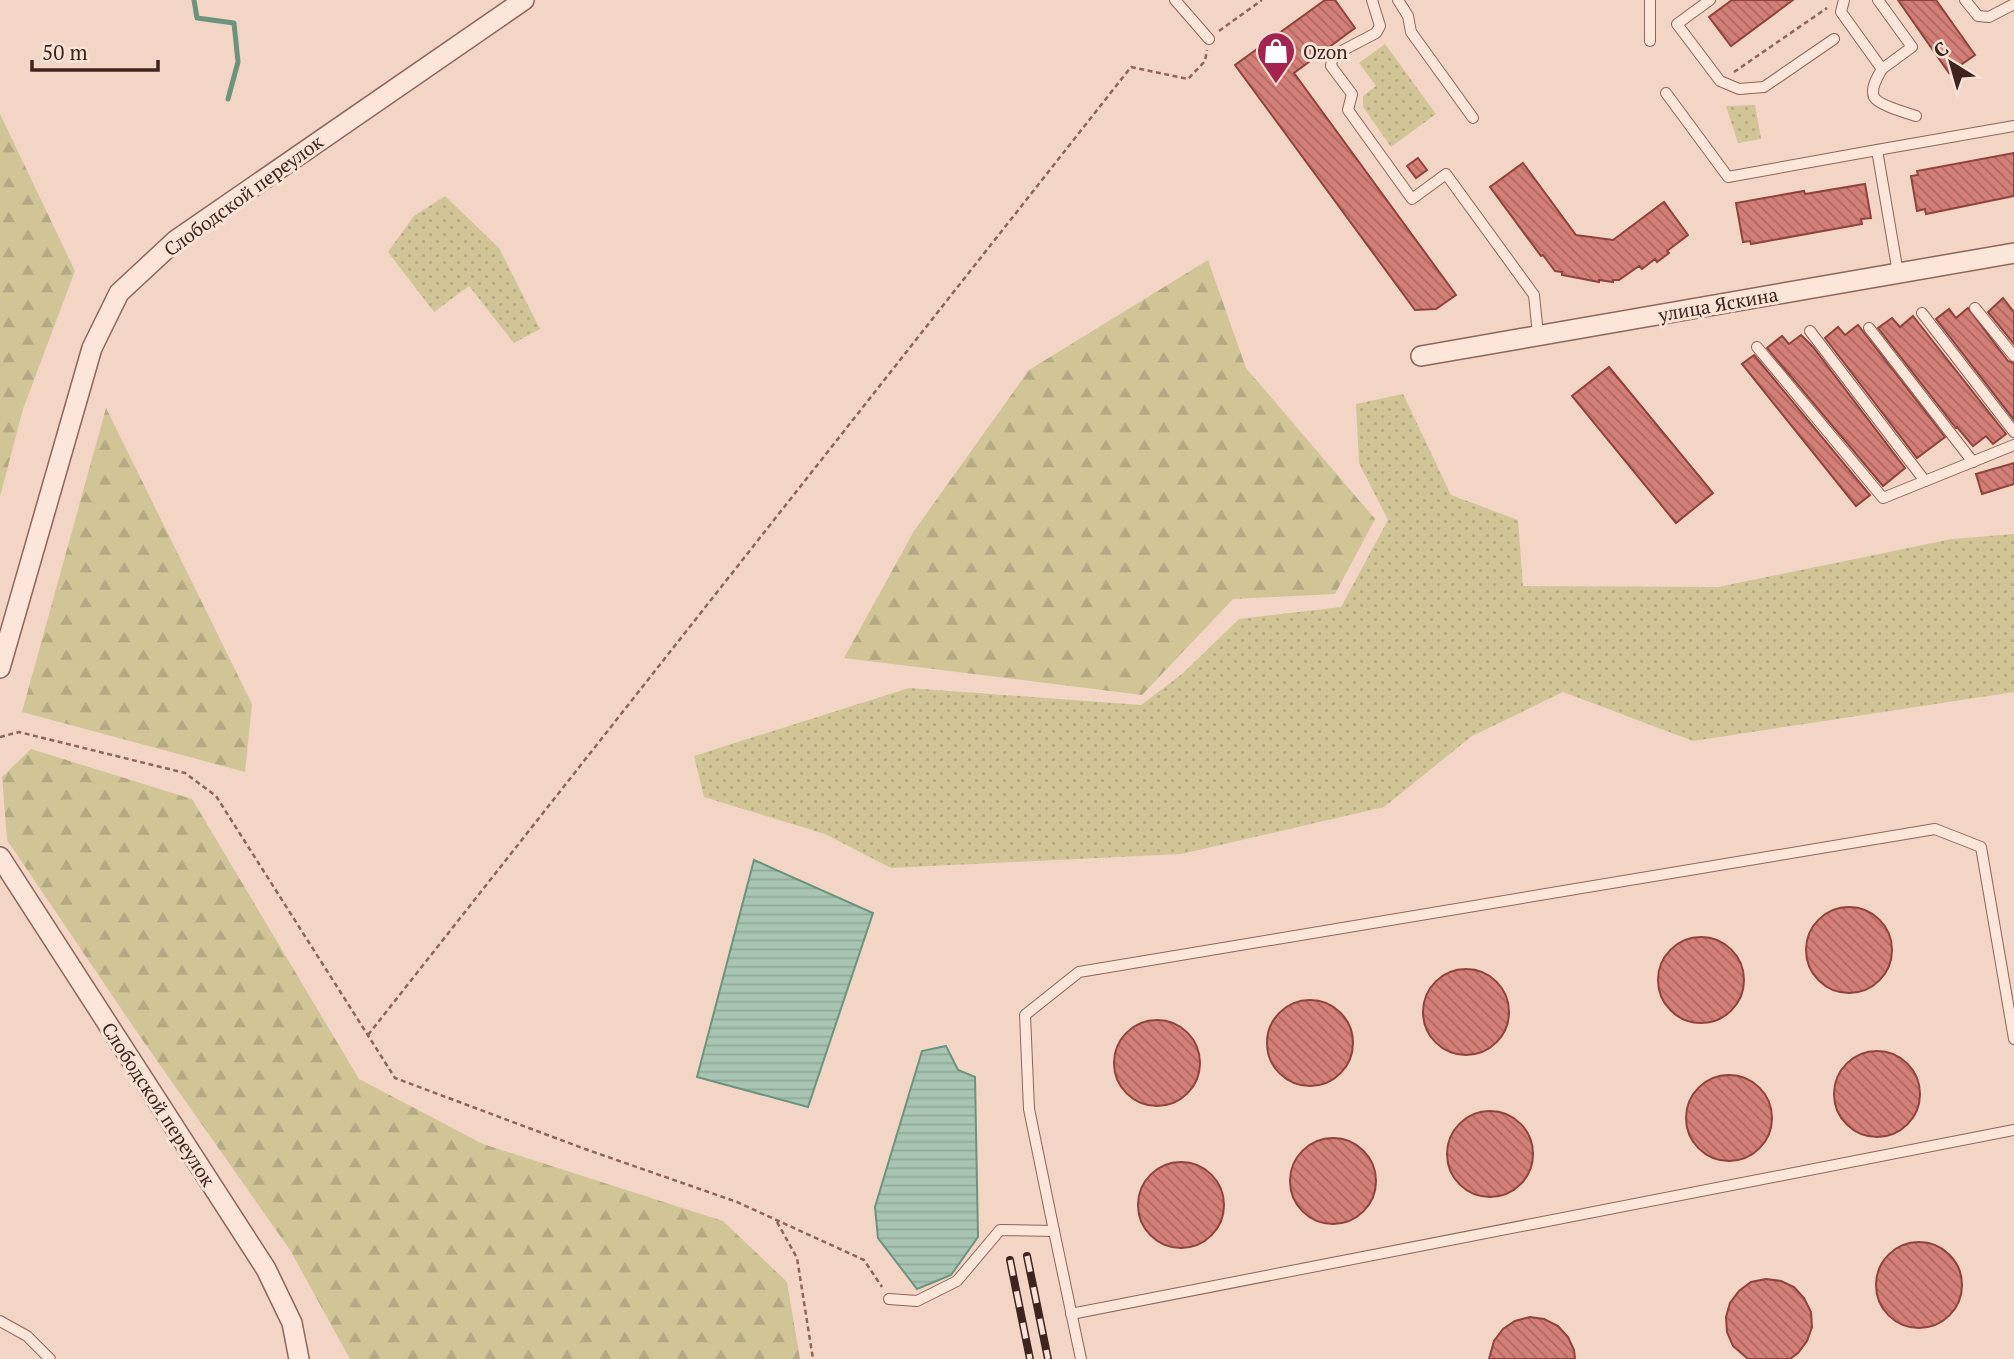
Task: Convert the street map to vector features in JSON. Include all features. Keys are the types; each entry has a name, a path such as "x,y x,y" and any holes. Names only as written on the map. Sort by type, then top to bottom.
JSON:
{"street":[{"name":"Слободской переулок","path":"0,668 92,348 119,293 176,240 524,0"},
{"name":"улица Яскина","path":"1421,356 2014,253"},
{"name":"Слободской переулок","path":"0,857 266,1269 292,1323 299,1359"}],"lane":[{"path":"1175,0 1209,39"},
{"path":"1372,0 1380,26 1376,33 1336,54 1332,60 1331,66 1352,94 1348,110 1412,199 1446,174 1534,295 1538,335"},
{"path":"1398,0 1408,16 1411,32 1473,118"},
{"path":"1650,0 1650,41"},
{"path":"1710,0 1677,24 1720,81 1739,89 1764,87 1834,39"},
{"path":"1844,0 1841,12 1882,69"},
{"path":"1878,0 1912,47 1882,69 1873,88 1874,97 1879,103 1916,116"},
{"path":"1965,0 1978,16 1989,17 2014,4"},
{"path":"1666,93 1728,177 2014,126"},
{"path":"1877,150 1898,273"},
{"path":"1975,308 2014,356"},
{"path":"1922,313 2014,432"},
{"path":"1869,328 1973,462"},
{"path":"1810,331 1926,481"},
{"path":"1757,347 1883,498 2014,445"},
{"path":"1081,1359 1029,1109 1024,1015 1079,972 1935,830 1981,847 2014,1039"},
{"path":"1071,1314 2014,1130"},
{"path":"890,1299 916,1301 957,1281 1000,1230 1054,1231"},
{"path":"0,1321 27,1336 50,1359"}],"path":[{"path":"368,1035 1131,67 1188,79 1205,61 1209,39 1262,0"},
{"path":"1720,81 1829,6"},
{"path":"0,737 19,732 185,773 216,796 395,1078 737,1202 864,1260 890,1299"},
{"path":"776,1220 797,1258 813,1359"}],"green space":[{"path":"1385,44 1436,114 1391,147 1363,107 1363,96 1376,86 1359,63"},
{"path":"1755,105 1761,139 1738,143 1726,106"},
{"path":"0,114 75,271 23,409 0,497"},
{"path":"445,196 499,248 540,329 514,343 469,286 434,312 388,252 414,216"},
{"path":"1208,260 1246,368 1375,519 1335,594 1233,599 1142,695 844,658 914,531 1029,370"},
{"path":"1403,394 1451,495 1518,520 1523,586 1718,587 1952,539 2014,534 2014,692 1693,741 1563,692 1472,736 1384,807 1181,854 891,868 825,834 704,797 694,756 909,688 1141,705 1182,674 1239,619 1341,607 1388,520 1359,463 1356,404"},
{"path":"106,408 252,704 245,772 22,712"},
{"path":"31,749 192,799 359,1079 483,1144 723,1221 787,1282 800,1359 350,1359 290,1250 141,1038 7,840 2,777"}],"shaded area":[{"path":"754,860 873,913 808,1107 697,1077"},
{"path":"946,1046 958,1070 975,1077 978,1237 951,1275 917,1289 878,1238 875,1207 922,1051"}],"building":[{"path":"1325,0 1335,0 1355,28 1294,73 1456,295 1436,309 1415,310 1235,65"},
{"path":"1732,0 1793,0 1731,46 1709,17"},
{"path":"1898,0 1936,0 1975,55 1949,73"},
{"path":"2014,153 2014,196 1926,214 1925,209 1917,211 1911,176 1918,175 1917,171"},
{"path":"1418,158 1427,170 1416,178 1407,166"},
{"path":"1523,163 1576,235 1613,240 1664,202 1688,235 1657,262 1655,259 1642,269 1639,266 1613,282 1562,275 1562,272 1555,271 1543,255 1541,256 1490,187"},
{"path":"1865,184 1871,218 1861,219 1862,224 1751,244 1750,241 1743,242 1736,203"},
{"path":"2003,298 2014,312 2014,344 1988,312"},
{"path":"1968,308 2008,361 2014,363 2014,420 1936,319 1949,309 1956,318"},
{"path":"1913,316 2006,434 1993,444 1986,436 1973,446 1878,328 1892,318 1900,327"},
{"path":"1858,325 1945,437 1917,458 1825,338 1838,327 1845,335"},
{"path":"1801,335 1905,468 1883,486 1767,348 1782,336 1789,344"},
{"path":"1754,355 1870,495 1856,506 1742,364"},
{"path":"1609,367 1713,493 1676,523 1572,396"},
{"path":"2014,463 2014,484 1982,494 1976,474"},
{"path":"1849,907 1865,911 1879,920 1888,934 1892,950 1888,966 1879,980 1865,989 1849,993 1833,989 1819,980 1810,966 1806,950 1810,934 1819,920 1833,911"},
{"path":"1701,937 1717,941 1731,950 1740,964 1744,980 1740,996 1731,1010 1717,1019 1701,1023 1685,1019 1671,1010 1662,996 1658,980 1662,964 1671,950 1685,941"},
{"path":"1466,969 1490,976 1502,988 1509,1012 1502,1036 1490,1048 1466,1055 1442,1048 1430,1036 1423,1012 1430,988 1442,976"},
{"path":"1310,1000 1326,1004 1340,1013 1349,1027 1353,1043 1349,1059 1340,1073 1326,1082 1310,1086 1294,1082 1280,1073 1271,1059 1267,1043 1271,1027 1280,1013 1294,1004"},
{"path":"1157,1020 1173,1024 1187,1033 1196,1047 1200,1063 1196,1079 1187,1093 1173,1102 1157,1106 1141,1102 1127,1093 1118,1079 1114,1063 1118,1047 1127,1033 1141,1024"},
{"path":"1877,1051 1893,1055 1907,1064 1916,1078 1920,1094 1916,1110 1907,1124 1893,1133 1877,1137 1861,1133 1847,1124 1838,1110 1834,1094 1838,1078 1847,1064 1861,1055"},
{"path":"1729,1075 1753,1082 1765,1094 1772,1118 1765,1142 1753,1154 1729,1161 1705,1154 1693,1142 1686,1118 1693,1094 1705,1082"},
{"path":"1490,1111 1514,1118 1526,1130 1533,1154 1526,1178 1514,1190 1490,1197 1466,1190 1454,1178 1447,1154 1454,1130 1466,1118"},
{"path":"1333,1138 1357,1145 1369,1157 1376,1181 1369,1205 1357,1217 1333,1224 1309,1217 1297,1205 1290,1181 1297,1157 1309,1145"},
{"path":"1181,1162 1197,1166 1211,1175 1220,1189 1224,1205 1220,1221 1211,1235 1197,1244 1181,1248 1165,1244 1151,1235 1142,1221 1138,1205 1142,1189 1151,1175 1165,1166"},
{"path":"1919,1242 1935,1246 1949,1255 1958,1269 1962,1285 1958,1301 1949,1315 1935,1324 1919,1328 1903,1324 1889,1315 1880,1301 1876,1285 1880,1269 1889,1255 1903,1246"},
{"path":"1766,1279 1781,1281 1794,1287 1811,1312 1812,1327 1807,1341 1790,1359 1748,1359 1733,1346 1727,1332 1726,1317 1730,1303 1739,1291 1751,1282"},
{"path":"1530,1317 1544,1319 1558,1326 1568,1337 1575,1359 1489,1359 1494,1341 1503,1329 1515,1321"}],"waterway":[{"path":"194,0 197,18 234,23 238,62 228,99"}],"railway":[{"path":"1027,1256 1048,1359"},
{"path":"1010,1260 1030,1359"}],"place":[{"name":"Ozon","path":"1276,85"}]}
